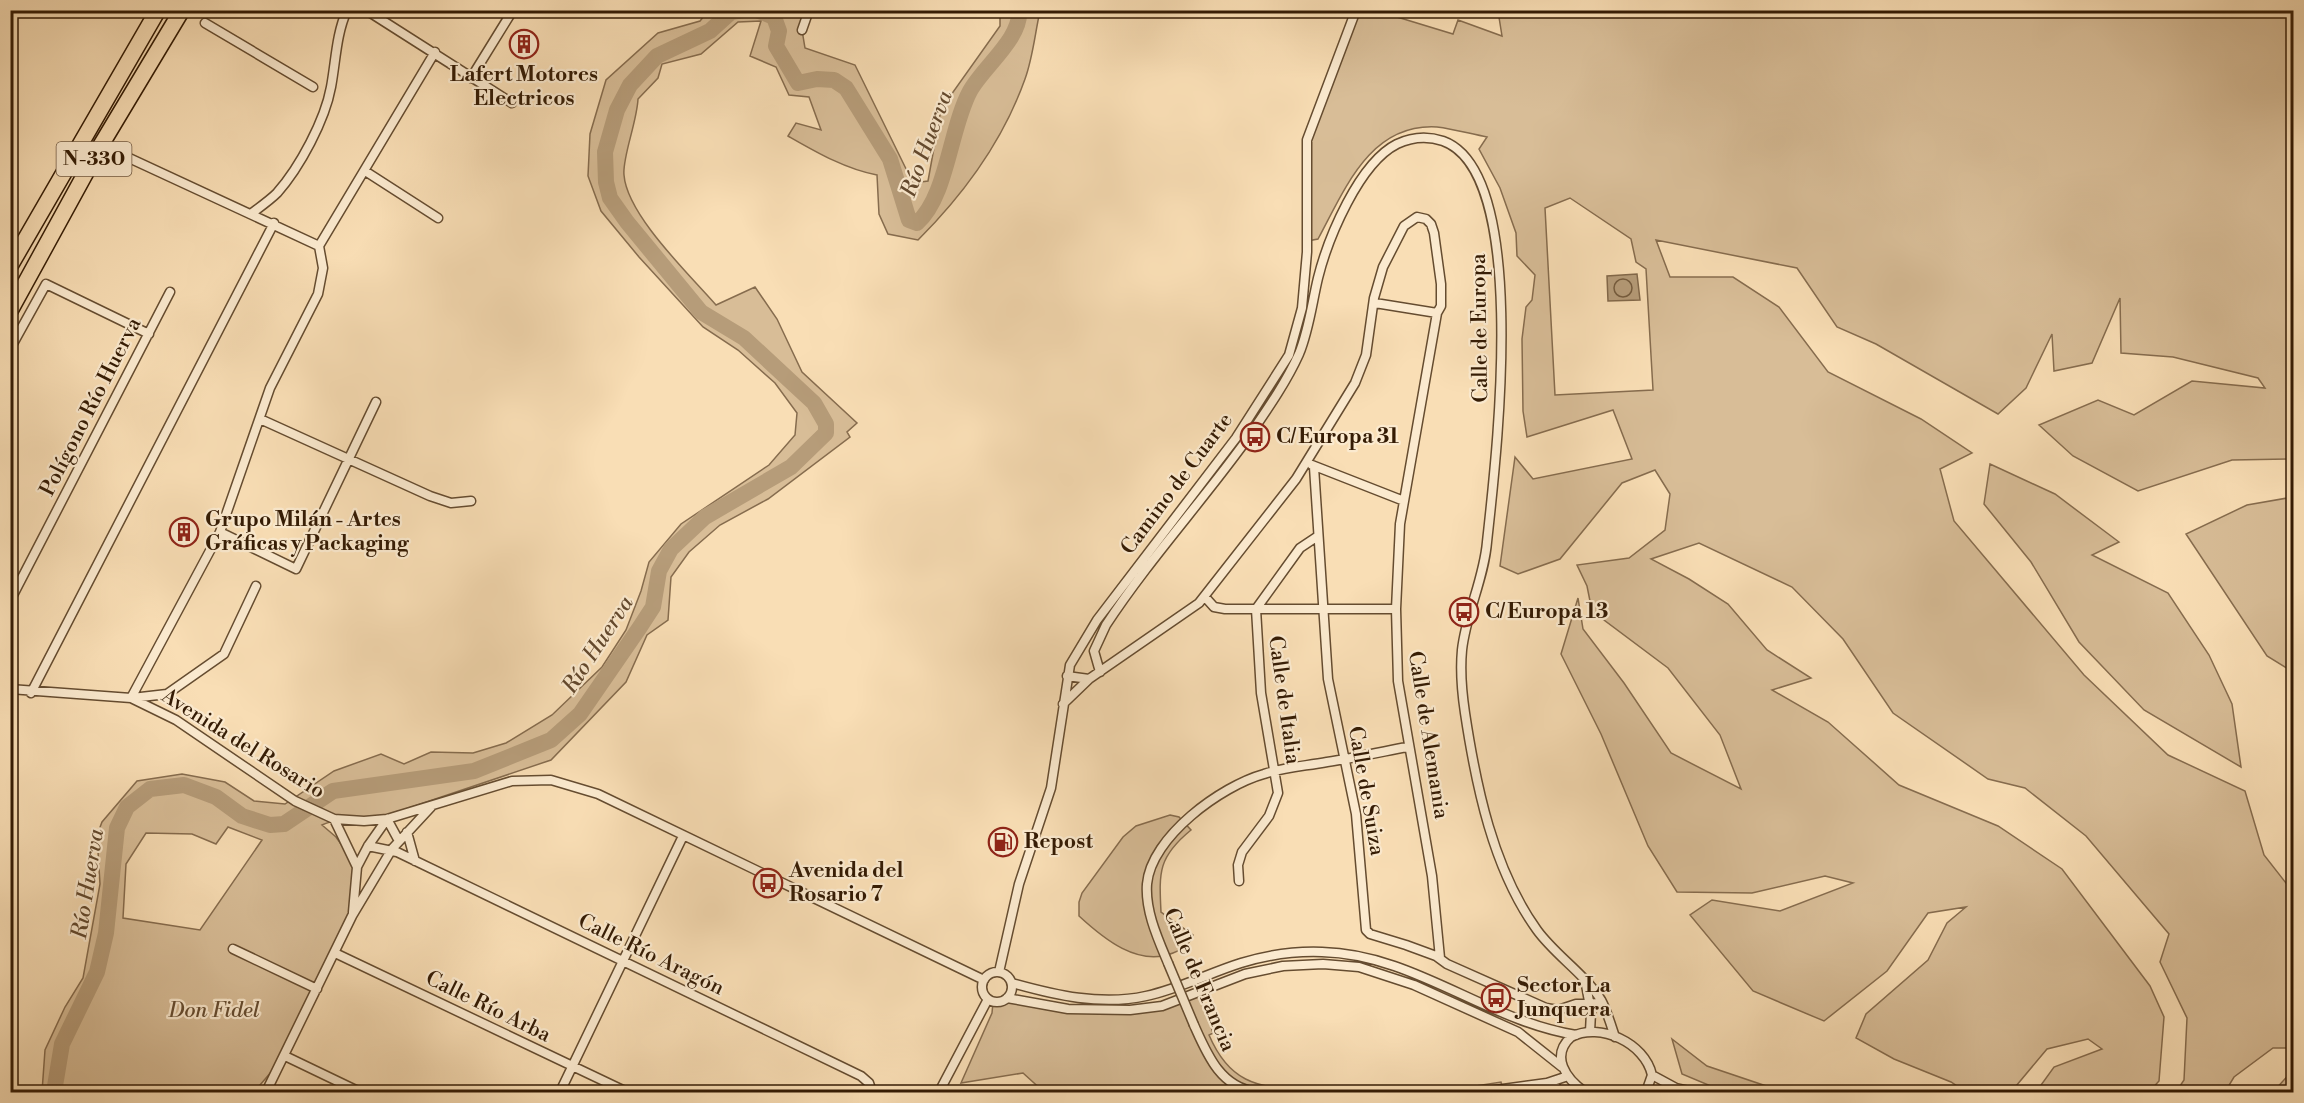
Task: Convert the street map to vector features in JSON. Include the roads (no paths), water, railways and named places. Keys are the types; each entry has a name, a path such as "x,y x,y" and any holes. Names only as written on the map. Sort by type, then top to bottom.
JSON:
{"highway":[{"name":"N-330","path":"10,266 158,10"},
{"name":"N-330","path":"10,311 102,145 182,10"}],"street":[{"path":"252,213 276,194 291,174 325,112 339,29 347,10"},
{"path":"366,10 512,103"},
{"path":"471,78 513,10"},
{"path":"801,30 809,10"},
{"name":"Camino de Cuarte","path":"999,972 1019,885 1051,788 1070,665 1097,620 1236,438 1289,355 1302,308 1307,252 1307,140 1356,10"},
{"path":"205,23 313,87"},
{"path":"131,698 220,532 270,388 318,294 323,268 319,246 435,52"},
{"name":"Calle de Europa","path":"1100,672 1094,651 1106,625 1262,418 1290,373 1304,340 1328,247 1343,213 1367,172 1383,153 1408,140 1428,138 1446,142 1468,160 1485,198 1495,233 1501,285 1499,415 1487,544 1466,631 1461,667 1465,713 1474,761 1485,809 1503,864 1534,926 1602,1003 1615,1037"},
{"path":"102,145 274,223 319,246"},
{"path":"365,171 438,218"},
{"name":"Calle de Alemania","path":"1063,705 1089,679 1205,597 1311,465 1355,383 1366,355 1383,267 1396,239 1409,220 1417,217 1426,219 1431,224 1434,233 1442,284 1441,306 1437,312 1404,501 1398,547 1396,609 1398,681 1407,747 1432,876 1440,958"},
{"path":"31,693 274,223"},
{"path":"10,350 46,284 149,334"},
{"name":"Polígono Río Huerva","path":"10,601 170,292"},
{"path":"1375,303 1437,312"},
{"path":"220,532 296,568 376,402"},
{"path":"260,419 348,460 452,503 471,501"},
{"path":"1311,465 1404,501"},
{"name":"Calle de Suiza","path":"1311,465 1328,679 1356,814 1361,848 1366,930 1370,934 1440,958 1448,964 1546,1008 1562,1010 1576,1004 1602,1003"},
{"name":"Calle de Italia","path":"1239,881 1238,865 1242,852 1277,801 1278,786 1261,693 1256,609 1300,548 1318,536"},
{"path":"131,698 167,694 224,654 256,586"},
{"path":"1205,597 1219,609 1396,609"},
{"path":"1066,681 1089,679"},
{"path":"1066,681 1080,688"},
{"name":"Avenida del Rosario","path":"10,689 31,693 131,698 185,726 295,801 334,819 364,821 387,819 512,781 551,780 598,794 984,980"},
{"name":"Calle de Francia","path":"1256,1092 1233,1084 1220,1074 1208,1055 1168,963 1148,904 1149,872 1156,854 1174,832 1226,791 1252,778 1275,771 1407,747"},
{"path":"266,1092 352,916 392,849 431,807"},
{"path":"334,819 357,867"},
{"path":"352,916 357,867 368,846 387,819 399,841"},
{"path":"407,832 415,861"},
{"path":"560,1092 683,836"},
{"name":"Calle Río Aragón","path":"368,846 392,849 861,1076 871,1088"},
{"path":"233,949 317,989"},
{"name":"Calle Río Arba","path":"335,953 627,1092"},
{"path":"1011,983 1068,997 1126,999 1163,992 1267,956 1295,953 1348,954 1398,966 1533,1026 1575,1035 1590,1032 1615,1037 1640,1054 1652,1075 1677,1090 1694,1092"},
{"path":"1007,998 1068,1008 1130,1010 1162,1006 1245,974 1283,966 1323,964 1359,967 1414,985 1518,1032 1562,1067 1585,1092"},
{"path":"999,972 1007,976 1012,991 1007,998 998,1002 988,999 983,992 984,980 990,974 999,972"},
{"path":"1586,984 1590,1004 1590,1032"},
{"path":"1576,1004 1586,984"},
{"path":"939,1092 988,999"},
{"path":"1562,1067 1563,1047 1575,1035"},
{"path":"285,1056 360,1092"},
{"path":"1646,1092 1652,1075"},
{"path":"1481,1092 1555,1081 1568,1076"},
{"path":"1555,1081 1556,1092"}],"water":[{"path":"1637,274 1640,300 1608,301 1607,276"}],"waterway":[{"name":"Río Huerva","path":"54,1092 62,1044 97,972 106,933 117,828 127,807 150,789 184,785 216,797 242,816 270,825 284,824 333,791 474,771 551,740 580,714 653,607 659,571 671,549 705,517 791,467 826,433 826,424 814,403 744,338 701,312 627,222 610,198 606,182 605,152 617,110 630,85 657,56 710,31 731,12 743,10"},
{"name":"Río Huerva","path":"757,10 774,17 779,31 776,46 798,83 817,79 834,80 846,88 890,159 909,220 917,223 927,211 942,180 957,124 970,91 1008,42 1018,21 1019,10"}],"place":[{"name":"Lafert Motores Electricos","path":"524,44"},
{"name":"C/ Europa 31","path":"1255,437"},
{"name":"Grupo Milán - Artes Gráficas y Packaging","path":"184,532"},
{"name":"C/ Europa 13","path":"1464,612"},
{"name":"Repost","path":"1003,842"},
{"name":"Avenida del Rosario 7","path":"768,883"},
{"name":"Sector La Junquera","path":"1496,998"}],"park label":[{"name":"Don Fidel","path":"214,1011"}]}
